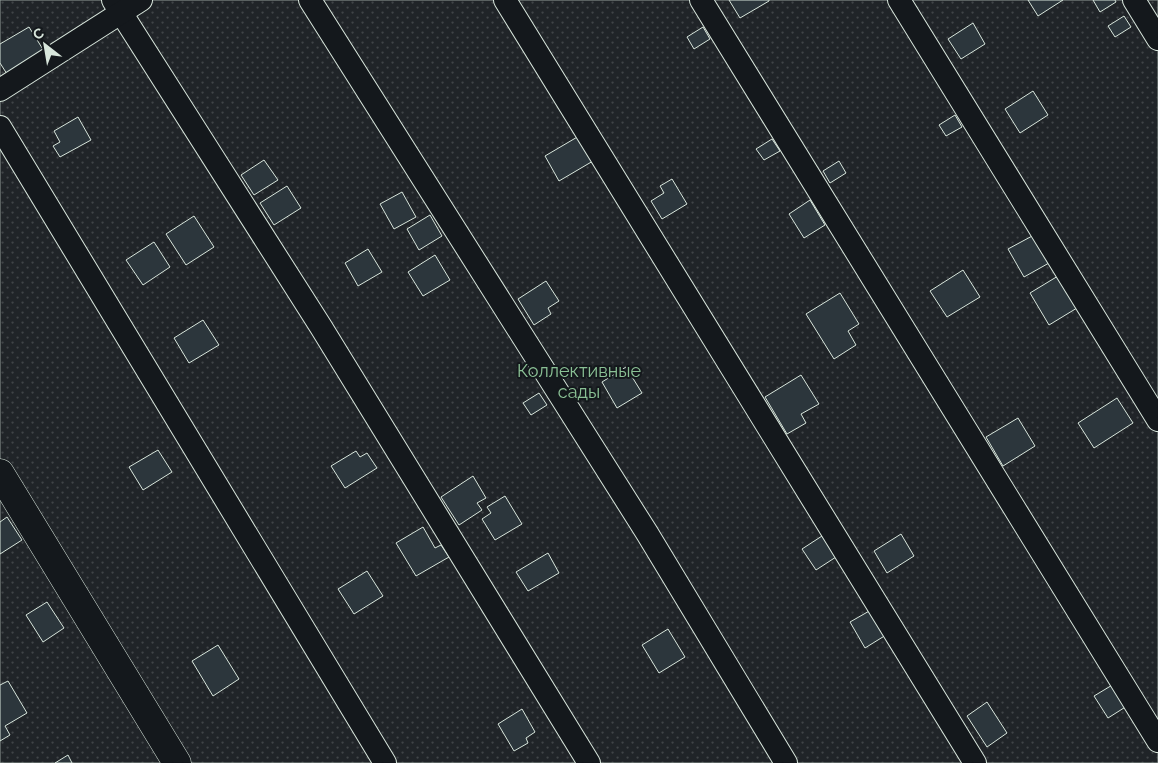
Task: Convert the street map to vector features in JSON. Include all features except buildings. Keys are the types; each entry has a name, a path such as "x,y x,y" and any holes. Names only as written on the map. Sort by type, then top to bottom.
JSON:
{"main road":[{"path":"0,473 178,763"}],"street":[{"path":"0,90 117,7 142,0"},
{"path":"310,0 646,533 786,763"},
{"path":"505,0 975,763"},
{"path":"701,0 1158,741"},
{"path":"899,0 1158,420"},
{"path":"1134,0 1158,39"},
{"path":"117,7 321,326 589,763"},
{"path":"0,127 385,763"}],"green space":[{"name":"Коллективные сады","path":"0,0 1158,0 1158,763 0,763"}]}
